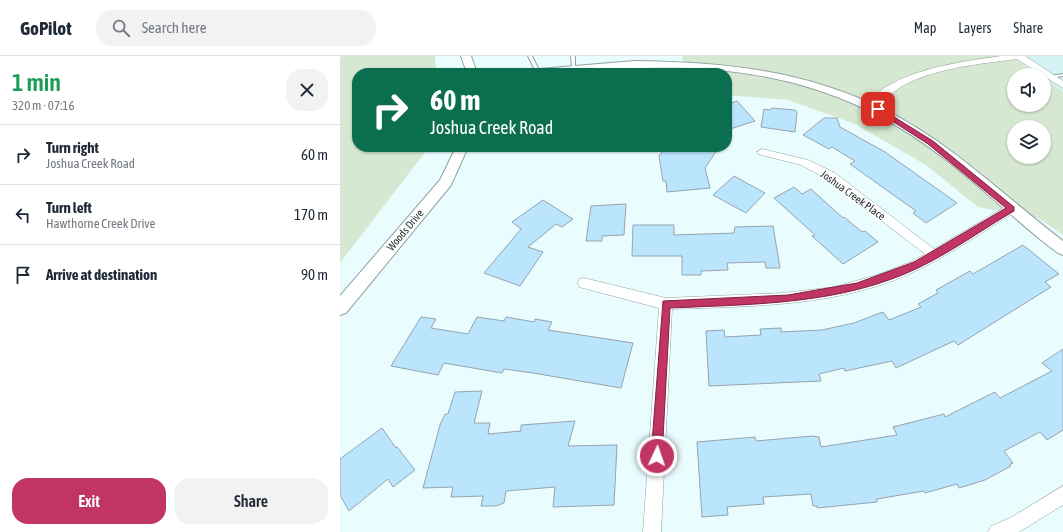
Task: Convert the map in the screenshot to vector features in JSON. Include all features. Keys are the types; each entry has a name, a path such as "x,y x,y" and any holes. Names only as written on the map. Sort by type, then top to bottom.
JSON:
{"street":[{"path":"466,56 470,68"},
{"path":"870,105 880,96 903,81 939,71 1019,56 1037,68"},
{"path":"562,68 579,65 633,62 672,68"},
{"path":"732,69 761,70 796,78 851,96 870,105 931,142 1011,209 1063,249"},
{"path":"1051,78 1063,85"},
{"name":"Woods Drive","path":"340,308 446,182 460,152"},
{"name":"Joshua Creek Place","path":"762,152 804,162 831,176 934,255"},
{"path":"584,283 666,304 783,299 834,292 858,287 892,275 934,255 1011,209"},
{"path":"652,532 666,304"},
{"path":"997,532 1015,524 1063,495"}],"lane":[{"path":"530,56 538,68"},
{"path":"1051,77 1063,75"}],"shaded area":[{"path":"1011,56 1063,56 1063,92 1051,84 1051,68 1028,68"}],"green space":[{"path":"435,56 436,68 352,68 352,152 425,152 340,263 340,57"},
{"path":"682,56 1011,56 1028,68 1007,68 1007,112 1051,112 1051,84 1063,92 1063,235 1038,218 978,207 926,165 855,124 788,100 732,95 732,68 684,68"}],"building":[{"path":"737,101 755,121 732,128 732,102"},
{"path":"772,108 795,110 797,112 795,132 761,127 764,109 770,110"},
{"path":"824,118 837,118 840,127 885,152 957,203 926,223 913,213 916,211 850,164 855,161 832,147 829,149 803,135"},
{"path":"662,152 716,152 705,168 710,188 667,192 666,181 663,181 659,156"},
{"path":"734,176 765,193 746,213 713,195"},
{"path":"794,187 802,194 811,189 843,218 844,217 862,232 865,231 878,242 843,264 812,236 815,235 774,198"},
{"path":"543,200 573,219 562,227 556,224 528,247 543,252 520,286 484,273 521,229 512,222"},
{"path":"626,204 624,235 602,236 602,241 586,241 591,206"},
{"path":"633,225 674,225 674,235 734,233 735,227 773,226 780,268 766,268 765,262 727,263 728,270 701,271 701,275 682,275 682,256 632,256"},
{"path":"1023,245 1059,274 1045,282 1051,287 958,345 954,341 896,368 892,361 845,371 844,368 819,374 821,381 709,386 706,331 724,330 725,337 761,335 760,329 781,328 781,332 822,330 854,323 883,312 889,320 921,307 918,304 938,293 936,290 970,271 973,274"},
{"path":"421,317 436,319 431,328 468,334 477,317 504,321 506,317 534,322 535,319 552,322 548,330 633,343 621,388 533,373 504,369 502,373 444,363 438,375 391,366"},
{"path":"1063,349 1063,430 1047,440 1040,432 1004,451 1013,463 1010,464 1011,466 985,480 959,488 957,484 925,493 924,491 877,499 877,502 817,508 817,506 813,506 811,494 763,497 764,504 727,507 728,515 702,517 697,442 755,437 756,441 812,436 819,437 821,447 897,435 893,427 944,414 945,417 995,392 1000,398 1052,371 1042,363"},
{"path":"482,391 474,423 490,423 488,434 521,431 521,425 575,421 568,446 617,445 614,505 553,507 555,487 506,491 504,503 496,506 481,506 483,496 451,497 453,487 423,488 440,425 445,414 448,414 455,392"},
{"path":"382,428 396,448 397,447 415,470 393,487 388,479 349,511 340,495 340,459"}],"route":[{"path":"657,456 666,304 788,299 825,294 858,287 899,273 917,265 1011,209 931,142 878,109"}]}
